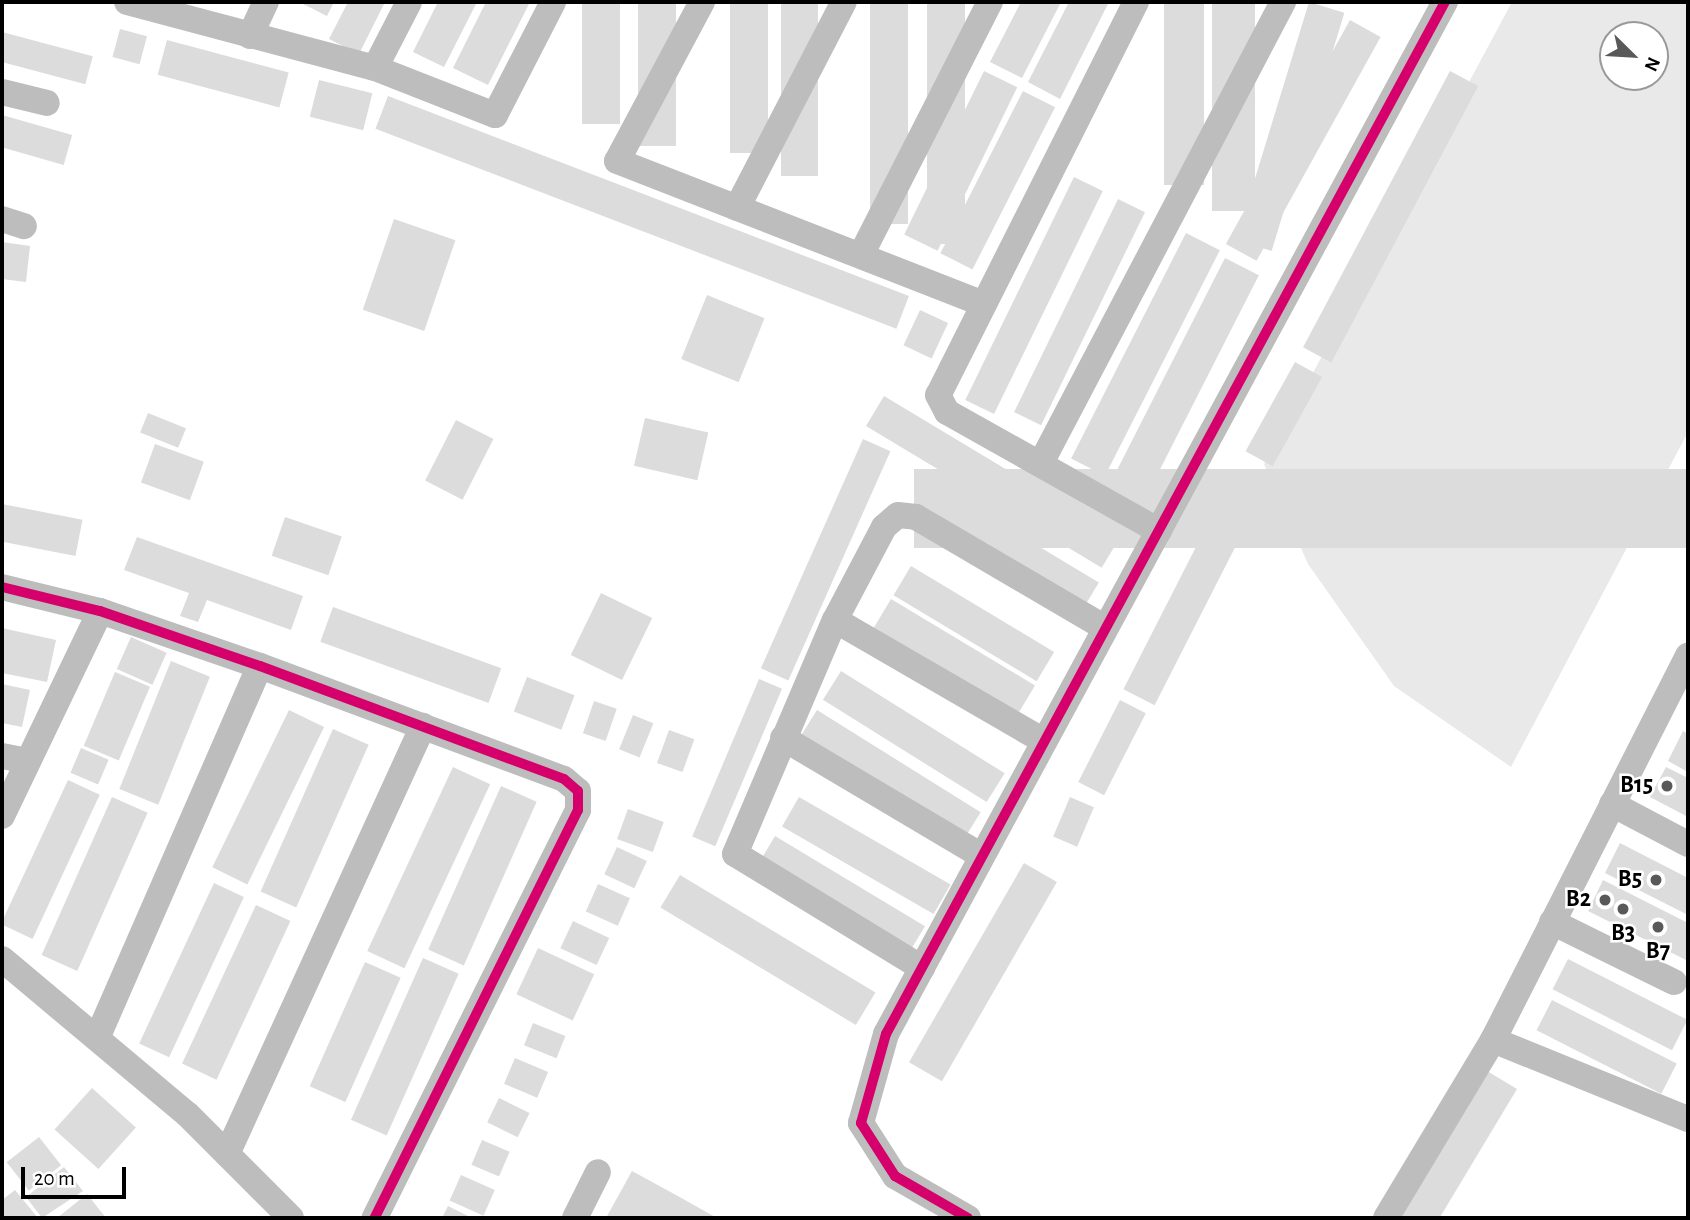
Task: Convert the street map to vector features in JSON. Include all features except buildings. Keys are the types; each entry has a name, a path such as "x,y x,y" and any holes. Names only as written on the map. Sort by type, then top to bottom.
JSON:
{"street":[{"path":"127,2 375,68 495,115 553,2"},
{"path":"250,36 266,2"},
{"path":"375,68 409,2"},
{"path":"702,2 617,161 981,303"},
{"path":"737,208 844,2"},
{"path":"860,256 989,2"},
{"path":"1136,2 981,303 939,395 947,412 1159,530"},
{"path":"1041,463 1283,2"},
{"path":"968,1218 895,1176 861,1123 886,1034 1445,2"},
{"path":"2,92 47,103"},
{"path":"922,968 735,854 835,620 884,527 898,515 916,517 1105,628"},
{"path":"2,587 100,611 260,666 564,779 578,791 578,810 375,1218"},
{"path":"2,816 100,611"},
{"path":"835,620 1044,741"},
{"path":"1386,1218 1493,1040 1612,804 1679,699 1688,656"},
{"path":"98,1036 260,666"},
{"path":"227,1154 423,726"},
{"path":"783,738 982,856"},
{"path":"2,756 28,761"},
{"path":"1612,804 1688,844"},
{"path":"1552,922 1674,982"},
{"path":"2,959 98,1036 227,1154 291,1218"},
{"path":"1493,1040 1688,1119"},
{"path":"575,1218 598,1172"}],"shaded area":[{"path":"1512,2 1688,2 1688,432 1511,767 1394,686 1308,564 1264,464"}],"cycle path":[{"path":"968,1218 895,1176 861,1123 886,1034 1445,2"},
{"path":"2,587 100,611 260,666 564,779 578,791 578,810 375,1218"}],"place":[{"name":"B15","path":"1667,786"},
{"name":"B5","path":"1656,880"},
{"name":"B2","path":"1605,900"},
{"name":"B3","path":"1623,909"},
{"name":"B7","path":"1658,927"}]}
